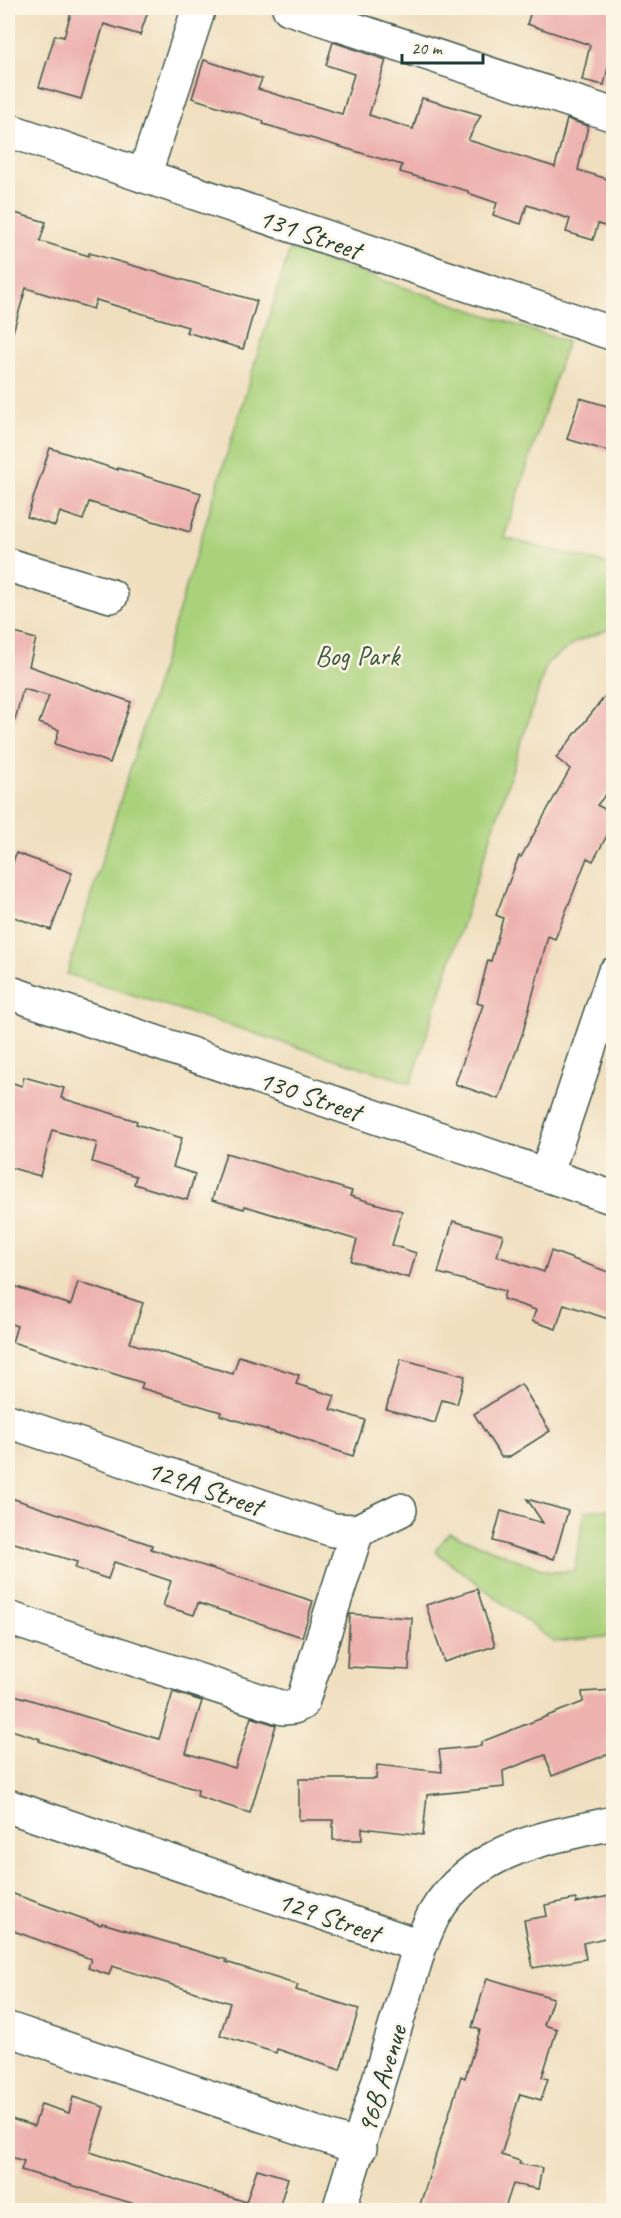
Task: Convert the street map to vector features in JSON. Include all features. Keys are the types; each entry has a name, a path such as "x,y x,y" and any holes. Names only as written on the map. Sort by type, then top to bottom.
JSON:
{"street":[{"path":"144,176 199,8"},
{"path":"289,8 614,115"},
{"name":"131 Street","path":"8,130 614,334"},
{"path":"8,565 111,596"},
{"path":"546,1175 614,974"},
{"name":"130 Street","path":"8,992 614,1198"},
{"name":"129A Street","path":"8,1420 333,1530 357,1531"},
{"path":"8,1618 283,1708 294,1707 302,1703 357,1531 400,1510"},
{"name":"129 Street","path":"8,1806 420,1946"},
{"path":"420,1946 435,1913 455,1887 478,1867 508,1849 546,1837 614,1823"},
{"name":"96B Avenue","path":"339,2211 420,1946"},
{"path":"8,2029 360,2148"}],"green space":[{"name":"Bog Park","path":"290,249 567,342 504,538 613,565 613,628 578,641 547,663 411,1083 67,974"},
{"path":"613,1509 613,1636 554,1642 435,1551 449,1533 550,1572 574,1571 585,1511"}],"building":[{"path":"69,8 149,8 140,35 104,24 81,99 39,87 55,35 64,37 71,13 68,12"},
{"path":"532,8 614,8 614,42 604,85 582,80 590,45 527,24"},
{"path":"333,42 386,60 369,115 413,129 422,98 481,115 468,140 555,167 567,119 588,126 578,170 614,181 614,229 598,224 593,240 566,232 570,219 527,205 521,224 493,215 497,203 468,193 468,191 400,172 402,165 263,124 264,121 192,98 204,60 262,79 258,89 342,114 354,74 326,65"},
{"path":"8,211 46,222 40,241 257,301 243,349 186,332 188,327 96,300 93,309 26,288 13,332 8,331"},
{"path":"580,398 614,408 614,453 567,439"},
{"path":"50,448 201,493 190,532 89,502 83,520 60,512 55,526 27,517"},
{"path":"8,631 36,639 29,666 131,702 110,763 55,744 59,730 39,723 49,696 23,689 15,720 8,719"},
{"path":"614,685 614,785 597,805 614,814 614,823 593,861 587,858 555,939 548,936 523,1032 499,1099 455,1084 483,1005 477,1003 488,960 491,961 503,918 496,915 519,856 521,857 570,769 556,758"},
{"path":"16,853 72,873 51,930 8,915 8,878"},
{"path":"24,1077 64,1088 61,1098 137,1121 136,1124 182,1138 173,1167 195,1174 187,1200 134,1184 136,1176 92,1162 97,1143 52,1130 40,1176 8,1167 8,1103 13,1083 22,1086"},
{"path":"226,1153 352,1191 350,1196 402,1211 392,1245 416,1253 409,1278 351,1261 357,1240 245,1206 244,1209 212,1200"},
{"path":"453,1221 503,1235 497,1256 544,1272 551,1251 614,1274 614,1321 564,1304 556,1329 532,1321 536,1310 503,1299 505,1291 438,1273"},
{"path":"78,1282 143,1303 130,1343 233,1374 239,1356 299,1375 296,1384 335,1396 330,1409 365,1420 353,1456 220,1415 221,1412 141,1388 143,1383 12,1342 17,1326 8,1323 8,1284 71,1305"},
{"path":"401,1359 465,1376 457,1404 442,1400 435,1423 386,1409"},
{"path":"521,1384 550,1431 509,1457 501,1457 474,1414"},
{"path":"8,1497 152,1545 151,1549 313,1601 302,1637 198,1603 194,1615 163,1606 171,1581 114,1562 108,1579 75,1568 77,1562 8,1541"},
{"path":"527,1499 568,1511 554,1559 493,1541 501,1511 543,1523"},
{"path":"477,1589 495,1646 444,1662 426,1605"},
{"path":"350,1614 412,1618 409,1670 347,1667"},
{"path":"614,1690 614,1752 552,1776 545,1755 503,1771 504,1787 427,1795 423,1835 362,1828 362,1840 333,1840 333,1820 299,1820 299,1779 376,1779 377,1765 442,1772 439,1750 481,1746 481,1742 583,1702 582,1692"},
{"path":"173,1692 202,1701 186,1753 235,1768 251,1717 276,1725 250,1813 197,1796 198,1790 39,1741 40,1739 8,1729 8,1693 159,1739"},
{"path":"8,1892 101,1925 102,1923 227,1960 226,1962 298,1985 296,1990 359,2009 340,2070 277,2049 276,2053 220,2035 230,2003 112,1966 109,1975 88,1968 91,1959 8,1929"},
{"path":"614,1895 614,1936 583,1943 586,1959 533,1968 524,1920 547,1916 545,1905 576,1899 576,1903"},
{"path":"487,1978 553,1998 544,2025 557,2029 542,2077 548,2079 541,2100 520,2094 501,2155 520,2161 519,2164 542,2168 538,2189 513,2184 504,2211 418,2211 461,2076 465,2078 480,2030 472,2027"},
{"path":"73,2097 104,2107 90,2152 246,2202 257,2169 288,2178 278,2211 158,2211 21,2170 24,2161 8,2156 8,2118 34,2126 41,2104 69,2113"}]}
